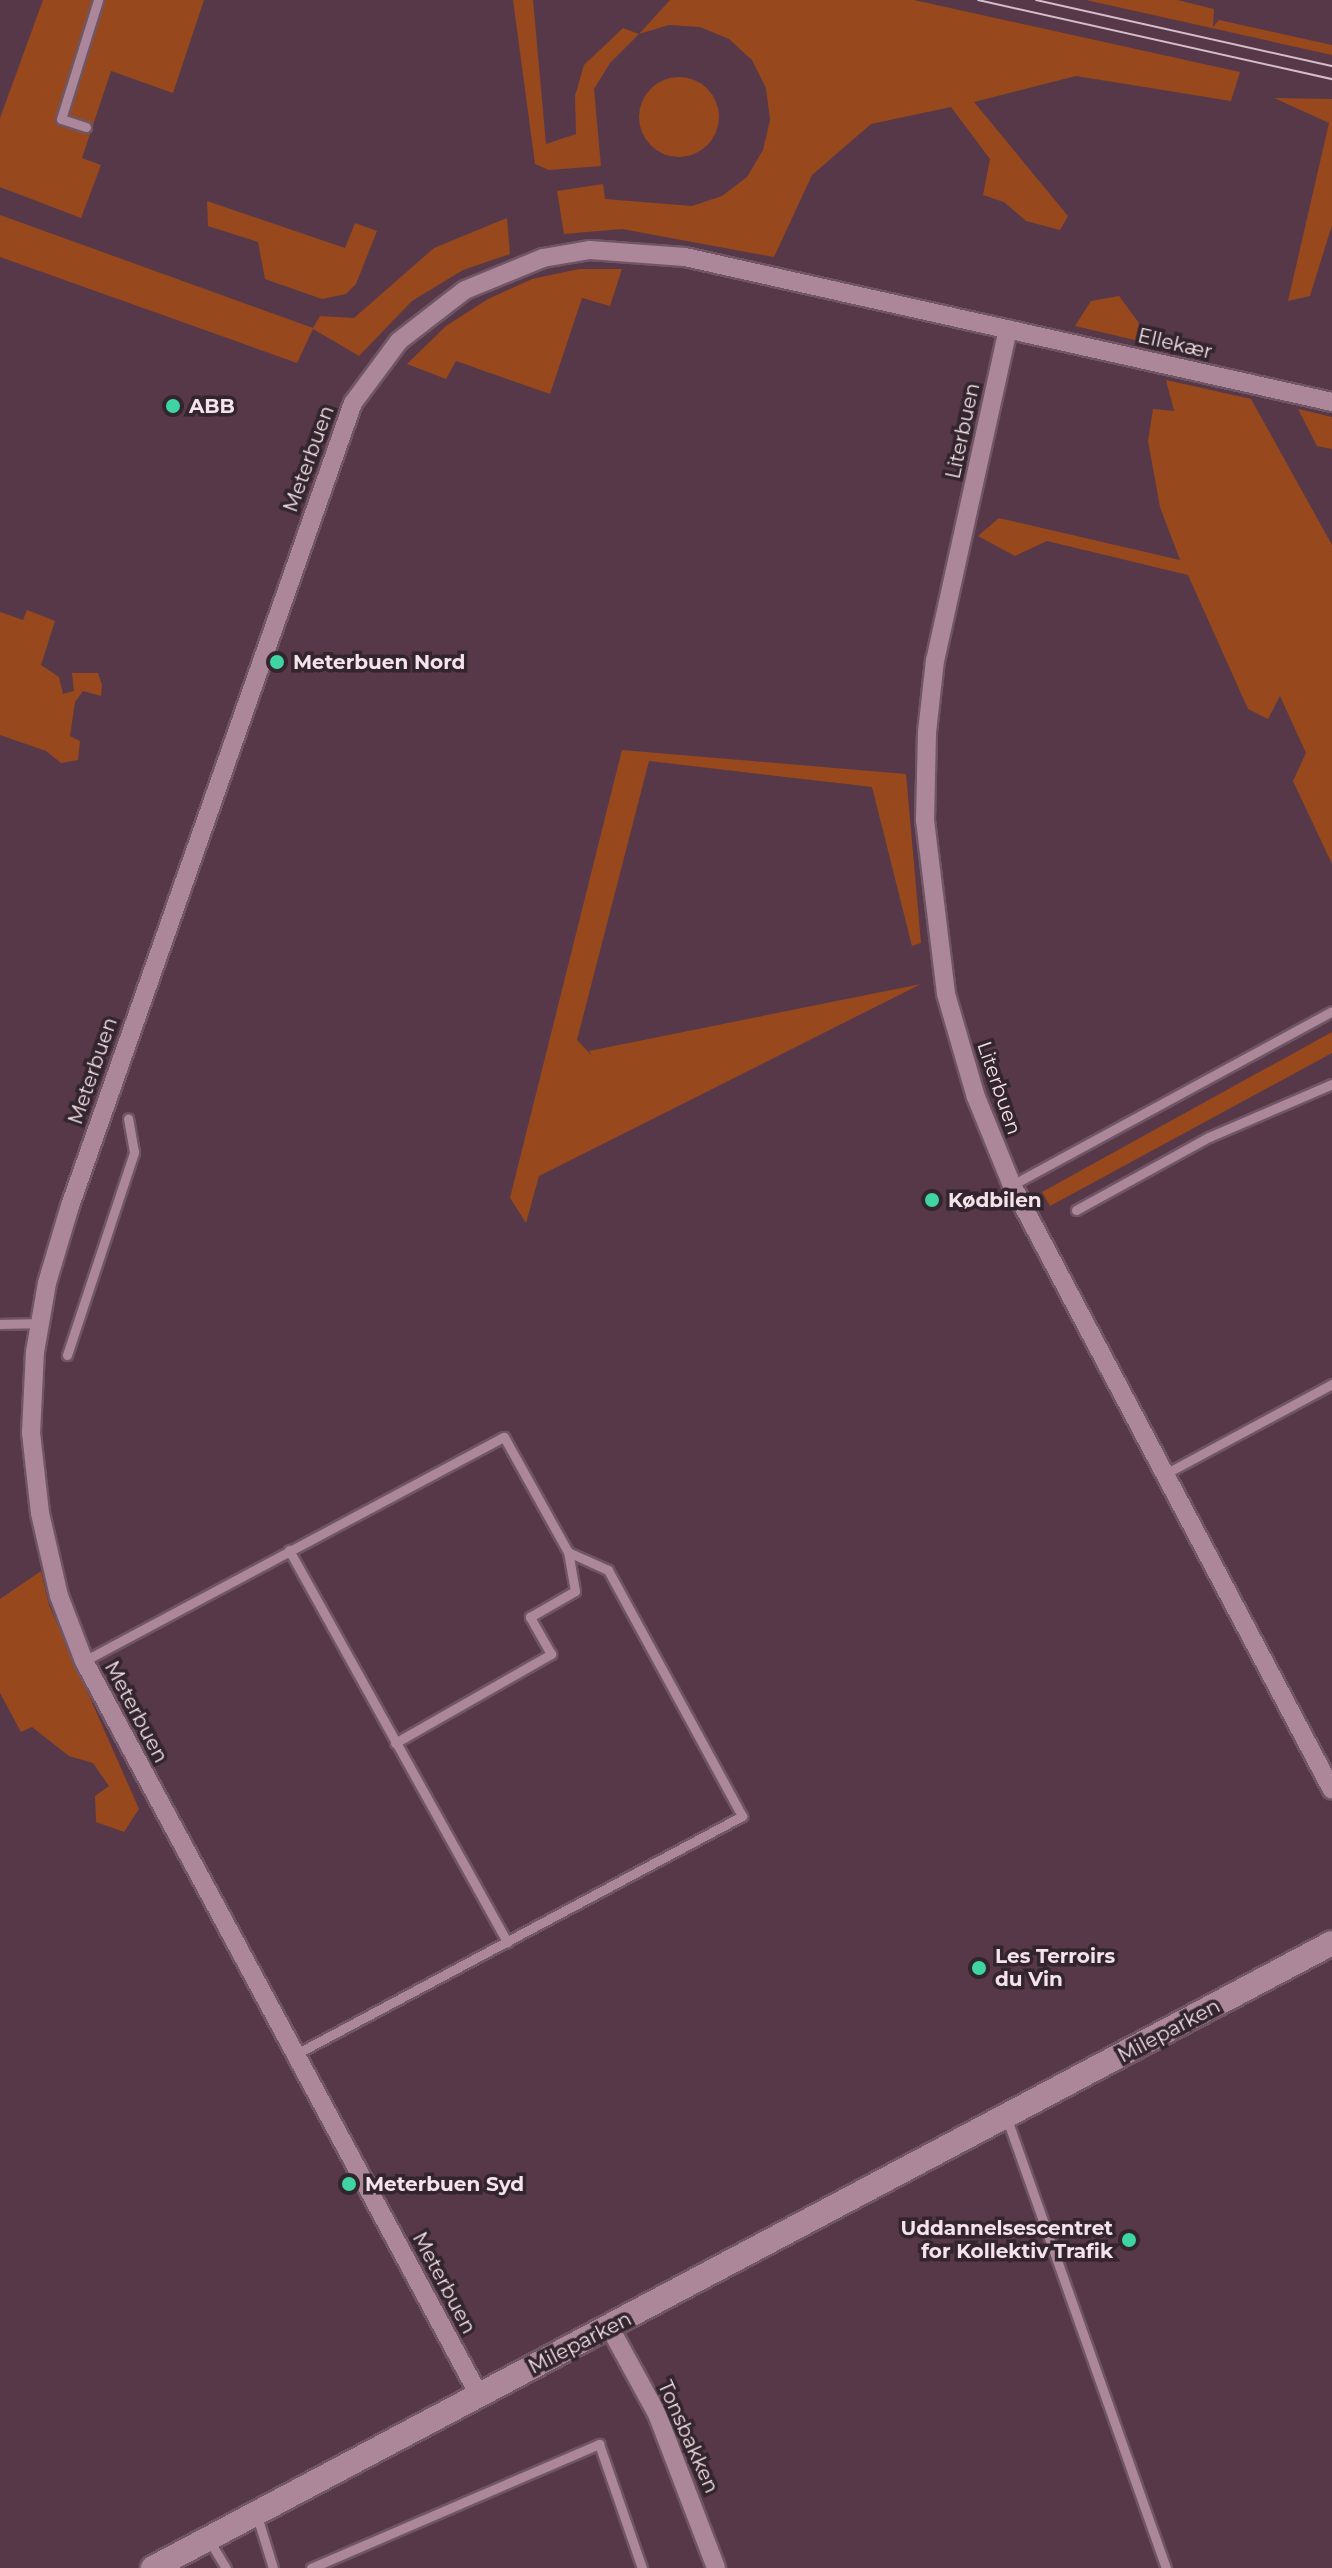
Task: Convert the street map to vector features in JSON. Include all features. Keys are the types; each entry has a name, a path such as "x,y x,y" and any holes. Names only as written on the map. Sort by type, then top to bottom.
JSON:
{"street":[{"name":"Meterbuen","path":"479,2395 84,1661 59,1596 40,1513 31,1433 40,1323 70,1206 348,417 372,374 399,341 465,290 503,271 590,250 685,257 1008,329"},
{"name":"Ellekær","path":"1008,329 1332,402"},
{"name":"Literbuen","path":"1008,329 935,660 925,820 931,907 946,994 976,1097 1012,1185 1332,1790"},
{"name":"Mileparken","path":"153,2568 257,2516 1332,1943"},
{"name":"Tonsbakken","path":"610,2328 657,2414 716,2568"}],"lane":[{"path":"86,127 61,119 98,0"},
{"path":"1012,1185 1332,1011"},
{"path":"1076,1210 1209,1137 1332,1084"},
{"path":"67,1355 134,1152 128,1119"},
{"path":"0,1324 40,1323"},
{"path":"1165,1474 1332,1384"},
{"path":"84,1661 504,1437 568,1552 575,1591 530,1617 551,1654 395,1743"},
{"path":"289,1550 507,1942"},
{"path":"296,2054 742,1816 608,1570 568,1552"},
{"path":"1007,2118 1166,2568"},
{"path":"311,2568 599,2444 642,2568"},
{"path":"257,2516 273,2568"},
{"path":"209,2540 226,2568"}],"shaded area":[{"path":"43,0 204,0 173,93 111,71 82,158 101,165 81,218 0,187 0,118"},
{"path":"513,0 533,0 546,144 576,134 575,96 584,65 623,28 639,34 610,63 594,89 601,166 549,170 535,164"},
{"path":"670,0 914,0 1240,72 1231,101 1076,76 974,102 1068,216 1060,230 1026,221 1004,202 983,195 990,159 951,107 871,124 812,175 774,257 622,229 564,234 557,191 603,184 605,199 692,206 722,196 747,177 763,150 770,120 766,88 752,60 729,39 700,27 669,25 639,34"},
{"path":"1086,0 1177,0 1214,9 1213,27 1219,20 1332,45 1332,55"},
{"path":"679,77 694,80 707,89 716,102 719,117 716,132 707,145 694,154 679,157 664,154 651,145 642,132 639,117 642,102 651,89 664,80"},
{"path":"1274,98 1332,99 1332,225 1310,296 1288,301 1329,123"},
{"path":"207,201 345,248 355,223 377,231 356,284 346,294 322,299 265,279 258,242 208,226"},
{"path":"0,215 313,328 320,316 354,318 434,248 507,218 510,254 463,270 412,301 359,356 313,329 297,363 0,257"},
{"path":"579,269 622,269 610,306 582,298 550,394 456,361 446,379 407,364 446,326 488,299 532,279"},
{"path":"1119,296 1139,323 1135,340 1075,326 1091,301"},
{"path":"1166,380 1251,399 1332,545 1332,864 1293,781 1306,753 1280,696 1268,719 1248,709 1188,575 1047,541 1015,556 978,536 999,518 1180,560 1160,507 1148,441 1153,409 1174,411"},
{"path":"1298,409 1332,417 1332,449 1317,446"},
{"path":"27,610 55,621 41,665 59,677 63,694 74,691 72,673 98,673 102,685 101,696 83,691 75,702 70,736 80,741 78,760 61,763 46,751 0,735 0,612 23,620"},
{"path":"622,750 906,774 921,943 912,946 872,787 649,761 577,1040 592,1056 589,1051 921,984 539,1176 526,1223 510,1198"},
{"path":"1332,1032 1332,1053 1050,1206 1042,1192"},
{"path":"41,1571 49,1605 139,1809 124,1832 96,1822 95,1796 109,1786 93,1763 69,1756 32,1727 21,1732 0,1693 0,1599"}],"tram line":[{"path":"978,0 1332,79"},
{"path":"1036,0 1332,66"}],"place":[{"name":"ABB","path":"173,406"},
{"name":"Meterbuen Nord","path":"277,662"},
{"name":"Kødbilen","path":"932,1200"},
{"name":"Les Terroirs du Vin","path":"979,1968"},
{"name":"Meterbuen Syd","path":"349,2184"},
{"name":"Uddannelsescentret for Kollektiv Trafik","path":"1129,2240"}]}
